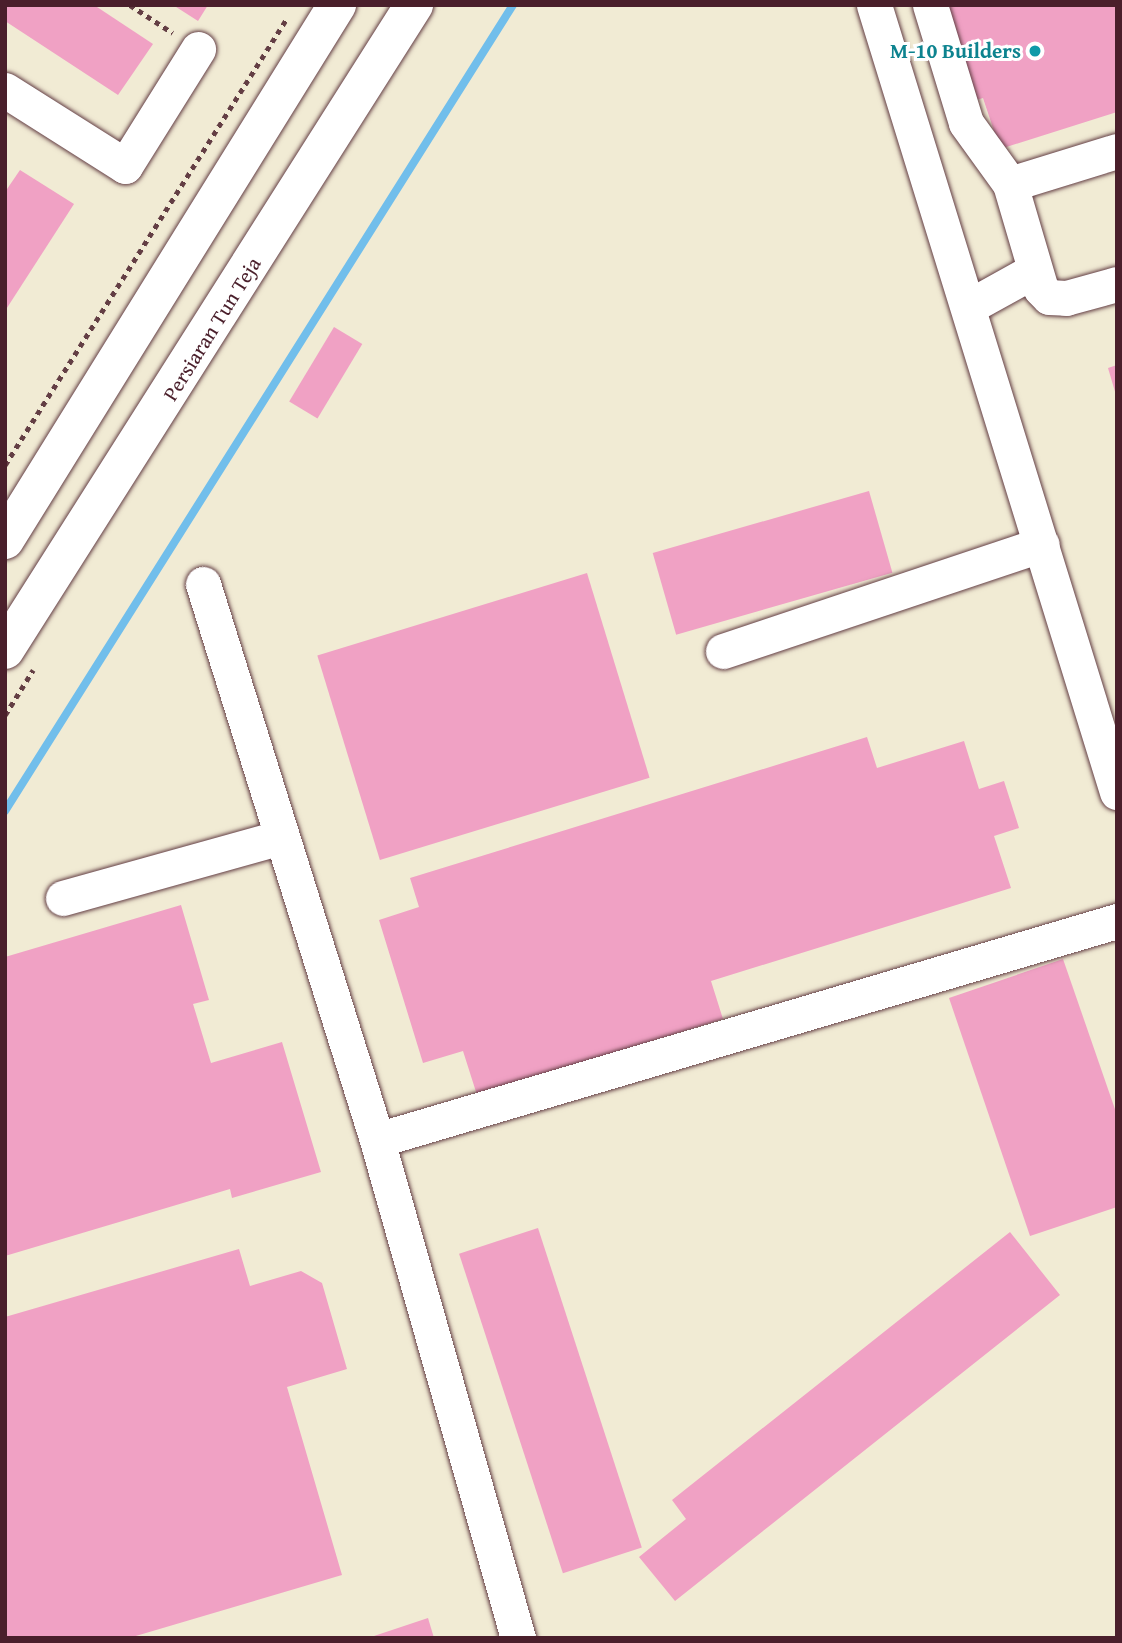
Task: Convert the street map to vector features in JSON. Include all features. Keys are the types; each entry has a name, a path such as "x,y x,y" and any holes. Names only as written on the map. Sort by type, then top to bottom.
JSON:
{"main road":[{"path":"9,530 337,5"},
{"name":"Persiaran Tun Teja","path":"5,650 414,5"}],"street":[{"path":"874,5 970,306 1117,792"},
{"path":"930,5 957,102 978,140 1010,184 1041,289 1059,299 1117,284"},
{"path":"7,95 125,166 198,49"},
{"path":"923,162 978,140"},
{"path":"1010,184 1117,151"},
{"path":"970,306 1035,270"},
{"path":"723,651 1042,544"},
{"path":"203,584 377,1140 519,1638"},
{"path":"63,898 282,837"},
{"path":"377,1140 1117,921"}],"path":[{"path":"130,5 198,49"},
{"path":"5,465 295,5"}],"building":[{"path":"5,5 94,5 153,44 118,95 5,21"},
{"path":"173,5 208,5 198,21"},
{"name":"M-10 Builders","path":"939,5 1117,5 1117,112 1000,149 983,98 970,102"},
{"path":"20,170 74,204 5,311 5,192"},
{"path":"334,327 362,344 317,419 289,402"},
{"path":"1117,365 1117,395 1116,395 1108,368"},
{"path":"869,491 892,573 676,635 653,553"},
{"path":"587,573 650,778 380,860 317,655"},
{"path":"867,737 877,768 964,741 979,789 1004,781 1019,828 994,836 1011,888 711,981 723,1019 477,1095 463,1051 423,1063 379,920 419,907 410,878"},
{"path":"181,905 209,1000 193,1004 211,1063 282,1042 321,1172 232,1198 230,1189 5,1256 5,957"},
{"path":"1063,959 1117,1115 1117,1207 1030,1236 949,998"},
{"path":"538,1228 642,1548 563,1573 459,1254"},
{"path":"1010,1232 1060,1295 675,1601 639,1557 686,1519 672,1500"},
{"path":"239,1249 250,1286 301,1271 322,1283 347,1369 287,1387 342,1575 129,1638 5,1638 5,1317"},
{"path":"428,1618 434,1638 371,1638 371,1637"}],"waterway":[{"path":"5,811 513,5"}],"place":[{"name":"M-10 Builders","path":"1035,51"}]}
